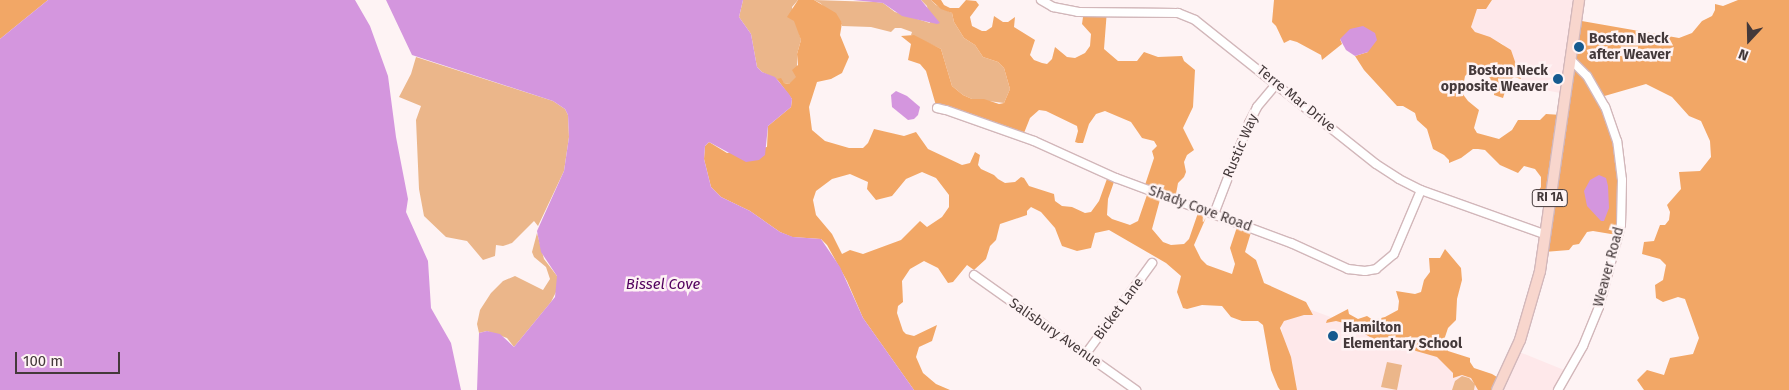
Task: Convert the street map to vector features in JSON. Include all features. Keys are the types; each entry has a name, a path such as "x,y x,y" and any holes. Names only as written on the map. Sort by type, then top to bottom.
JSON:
{"main road":[{"name":"RI 1A","path":"1497,390 1520,340 1532,306 1540,271 1579,0"}],"street":[{"name":"Terre Mar Drive","path":"1041,0 1053,7 1078,12 1178,13 1195,20 1376,164 1422,190 1544,234"},
{"name":"Weaver Road","path":"1558,390 1583,346 1599,307 1621,225 1622,180 1617,142 1605,107 1587,76 1570,59"},
{"name":"Rustic Way","path":"1214,214 1249,123 1257,107 1276,84"},
{"name":"Shady Cove Road","path":"937,108 1034,141 1116,178 1291,243 1348,269 1365,271 1376,269 1394,254 1422,190"},
{"name":"Bicket Lane","path":"1086,355 1152,263"},
{"name":"Salisbury Avenue","path":"974,275 1136,390"}],"shaded area":[{"path":"0,0 48,0 0,39"},
{"path":"743,0 798,0 792,7 801,40 797,54 797,78 794,82 784,83 762,72 757,67 751,34 739,17"},
{"path":"798,0 814,0 836,13 842,23 840,35 849,57 842,73 831,79 817,82 809,107 812,130 825,141 849,148 863,148 868,143 874,129 904,136 916,132 928,149 962,165 970,163 975,152 980,155 978,165 981,169 1005,183 1015,182 1021,177 1024,178 1029,186 1054,194 1055,201 1062,206 1072,207 1085,213 1091,212 1099,201 1108,176 1115,179 1108,199 1107,215 1112,219 1130,225 1138,221 1148,192 1144,188 1154,158 1152,151 1157,146 1154,141 1142,138 1131,122 1105,111 1096,114 1089,124 1083,143 1078,143 1075,142 1078,131 1077,126 1046,111 1039,110 1030,118 1022,138 937,109 926,71 920,64 908,60 911,44 901,36 914,35 941,49 952,86 963,95 972,99 984,99 999,104 1004,103 1010,89 1004,68 998,62 983,57 975,45 964,38 954,22 952,13 941,9 931,0 941,0 944,5 950,8 959,8 966,0 976,1 979,5 970,17 972,26 982,31 992,27 994,16 1003,22 1008,22 1015,17 1014,27 1035,40 1030,55 1034,60 1042,63 1047,64 1052,59 1055,47 1067,57 1075,58 1085,53 1090,46 1091,34 1082,24 1084,10 1107,10 1104,49 1118,61 1137,61 1144,52 1158,57 1182,56 1184,61 1195,70 1193,107 1183,128 1194,150 1187,155 1184,162 1186,172 1178,183 1175,200 1161,196 1152,229 1163,242 1171,245 1184,244 1189,239 1199,210 1208,213 1194,245 1201,259 1207,265 1232,274 1235,264 1230,248 1238,224 1252,229 1245,252 1256,260 1264,283 1306,302 1313,315 1304,315 1284,321 1280,328 1291,357 1297,390 1280,390 1278,387 1271,370 1263,325 1258,321 1242,321 1231,317 1222,306 1202,305 1187,309 1183,308 1177,292 1181,276 1166,263 1109,230 1095,233 1091,248 1077,251 1062,246 1055,228 1041,212 1031,207 1027,211 1027,215 1000,224 996,240 990,246 986,259 974,270 967,265 953,282 948,283 938,268 924,261 910,269 902,281 903,302 898,306 897,313 903,331 914,336 937,325 932,341 919,347 916,357 923,373 936,384 950,390 914,390 863,318 847,281 827,245 821,239 792,237 780,232 750,211 721,197 711,187 704,159 705,146 709,142 727,153 767,147 768,126 791,107 792,99 777,79 781,78 784,83 789,84 796,77 792,70 798,65 797,54 801,40 794,21 787,17","holes":["922,172 936,178 949,195 949,207 942,217 927,227 920,221 901,240 863,254 850,250 842,254 832,234 816,215 813,200 816,191 832,179 850,174 868,182 867,189 876,200 892,196 906,179"]},
{"path":"814,0 883,3 895,12 930,23 927,6 921,0 931,0 936,5 952,13 954,22 964,38 975,45 983,57 998,62 1004,68 1010,89 1004,103 972,99 963,95 952,86 941,49 911,35 912,32 901,28 895,28 891,32 871,27 842,26 842,23"},
{"path":"1274,0 1492,0 1486,9 1477,9 1471,27 1475,32 1490,37 1511,50 1521,79 1514,77 1508,82 1503,98 1494,95 1494,86 1488,75 1472,69 1465,76 1462,93 1479,110 1474,128 1477,133 1499,139 1512,130 1518,120 1540,120 1546,114 1562,115 1576,20 1679,38 1692,33 1702,21 1712,16 1715,4 1723,6 1738,0 1789,0 1789,390 1644,390 1637,380 1647,370 1664,375 1670,358 1693,354 1699,338 1685,299 1678,297 1663,302 1656,298 1655,285 1663,280 1666,265 1660,259 1642,254 1644,242 1654,241 1660,225 1665,225 1669,220 1670,212 1667,205 1681,189 1679,172 1700,171 1711,157 1710,141 1701,121 1689,116 1672,97 1646,84 1601,97 1617,143 1622,181 1617,235 1593,231 1587,232 1579,244 1573,245 1569,250 1544,252 1549,200 1534,197 1541,187 1541,177 1535,169 1524,166 1518,173 1500,165 1485,150 1478,149 1473,149 1461,158 1449,163 1449,160 1444,155 1433,149 1427,129 1417,120 1415,113 1403,106 1397,106 1364,70 1355,56 1368,52 1340,39 1342,44 1322,60 1321,55 1297,42 1290,40 1284,43 1272,22"},
{"path":"1492,0 1579,0 1565,94 1535,88 1527,84 1521,79 1503,44 1475,32 1471,27 1477,9 1489,6"},
{"path":"416,57 553,101 565,109 568,115 569,137 564,171 538,226 534,221 512,243 503,246 496,245 495,256 483,260 467,241 446,237 424,216 419,189 416,120 421,106 399,97 411,74"},
{"path":"537,233 544,259 557,276 557,290 551,302 514,347 507,338 487,331 479,333 477,324 480,310 491,293 503,281 515,276 543,290 550,279 546,267 534,257 532,252"},
{"path":"1445,249 1461,268 1462,280 1457,299 1456,320 1448,328 1444,340 1448,351 1470,358 1474,368 1492,374 1502,380 1497,390 1478,390 1471,378 1462,375 1453,378 1453,373 1437,357 1416,351 1404,344 1375,340 1348,324 1336,321 1326,323 1327,320 1348,309 1349,314 1358,319 1367,316 1373,320 1385,317 1398,310 1399,301 1396,291 1415,294 1421,292 1424,280 1430,272 1429,258 1440,258"},
{"name":"Hamilton Elementary School","path":"1276,297 1489,375 1480,390 1292,390"},
{"path":"1517,351 1569,372 1559,390 1497,390"},
{"path":"1387,362 1402,365 1397,390 1381,387"},
{"path":"1462,376 1469,378 1475,384 1474,390 1452,390 1455,381"}],"water":[{"path":"48,0 355,0 370,26 388,76 396,137 408,199 406,212 428,261 431,308 451,343 461,390 0,390 0,39"},
{"name":"Bissel Cove","path":"386,0 743,0 739,17 751,34 757,67 762,72 775,77 792,99 791,107 768,126 765,155 759,160 746,162 709,142 705,146 704,159 711,187 721,197 750,211 780,232 793,237 821,239 840,267 863,318 914,390 477,390 479,333 487,331 500,334 514,347 555,297 557,276 541,252 537,231 564,171 569,137 568,115 565,109 553,101 412,55"},
{"path":"853,0 921,0 940,23 937,24 902,16 883,3"},
{"path":"1363,26 1375,33 1377,40 1368,52 1355,56 1346,50 1340,39 1350,29"},
{"path":"896,91 907,96 920,107 918,115 914,119 908,120 892,107 891,95"},
{"path":"1599,175 1606,178 1608,186 1609,208 1604,221 1601,221 1587,206 1584,191 1590,180"}],"place":[{"name":"Boston Neck after Weaver","path":"1579,47"},
{"name":"Boston Neck opposite Weaver","path":"1558,79"},
{"name":"Hamilton Elementary School","path":"1333,336"}]}
